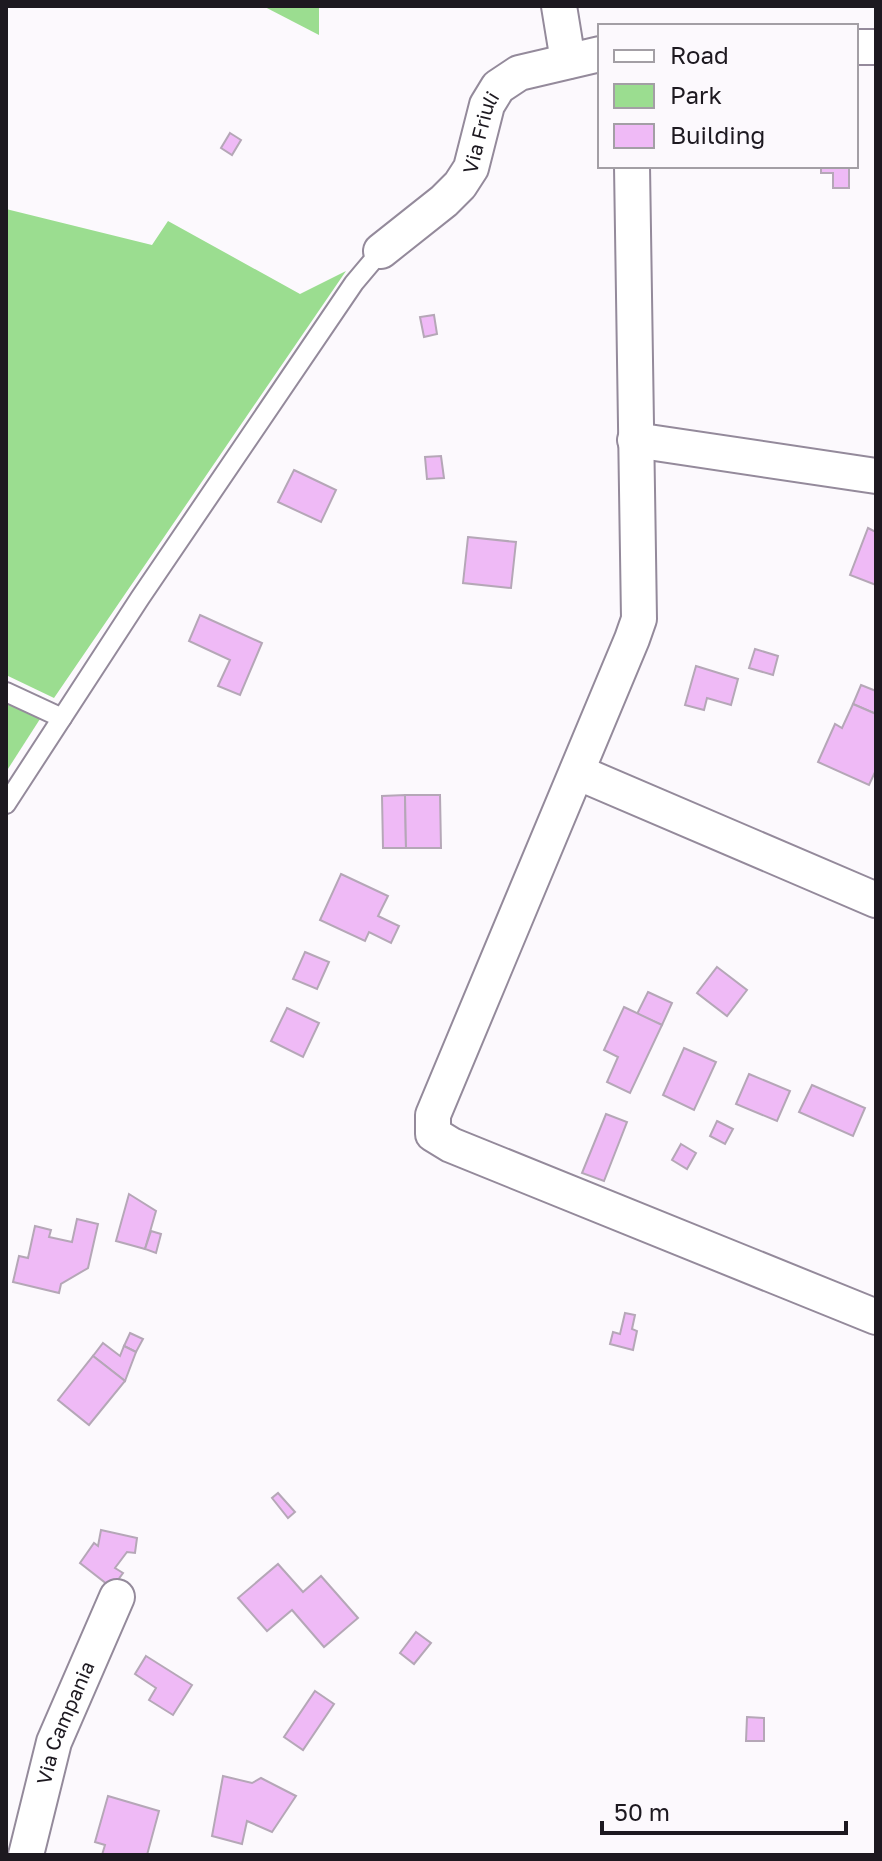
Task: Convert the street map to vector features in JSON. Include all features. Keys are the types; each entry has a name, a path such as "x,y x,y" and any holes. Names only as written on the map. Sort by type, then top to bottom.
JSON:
{"street":[{"path":"559,6 584,57"},
{"name":"Via Friuli","path":"381,251 460,185 471,168 487,105 498,87 519,73 584,57"},
{"path":"632,168 639,619 433,1115 433,1134 451,1145 876,1317"},
{"path":"635,440 876,476"},
{"path":"577,772 876,900"},
{"name":"Via Campania","path":"26,1855 54,1742 117,1597"}],"lane":[{"path":"6,804 140,598 354,283 381,251"},
{"path":"6,692 62,718"}],"green space":[{"path":"263,6 319,6 319,35"},
{"path":"6,209 152,245 168,221 300,294 346,271 54,698 6,675"},
{"path":"6,703 40,719 6,772"}],"building":[{"path":"230,133 241,140 232,155 221,148"},
{"path":"821,168 849,168 849,188 833,188 833,173 821,173"},
{"path":"434,315 437,334 424,337 420,317"},
{"path":"441,456 444,478 427,479 425,457"},
{"path":"294,470 336,490 321,522 278,502"},
{"path":"868,528 876,532 876,585 850,575"},
{"path":"468,537 516,542 511,588 463,583"},
{"path":"200,615 262,643 240,695 218,686 230,660 189,641"},
{"path":"755,649 778,656 773,675 749,668"},
{"path":"696,666 738,679 731,705 707,698 704,710 685,705"},
{"path":"861,685 876,691 876,714 853,704"},
{"path":"853,704 876,714 876,770 869,785 818,762 835,724 842,728"},
{"path":"405,795 406,848 383,848 382,796"},
{"path":"405,795 440,795 441,848 406,848"},
{"path":"341,874 388,896 378,916 399,926 391,943 369,932 365,941 320,920"},
{"path":"305,952 329,962 317,989 293,979"},
{"path":"717,967 747,990 727,1016 697,993"},
{"path":"648,992 672,1003 662,1025 637,1014"},
{"path":"624,1007 662,1025 630,1093 607,1082 618,1057 604,1050"},
{"path":"287,1008 319,1023 303,1057 271,1041"},
{"path":"684,1048 716,1062 694,1110 663,1095"},
{"path":"749,1074 790,1091 777,1121 736,1104"},
{"path":"812,1085 865,1108 853,1136 799,1112"},
{"path":"606,1114 627,1122 604,1181 582,1173"},
{"path":"717,1121 733,1129 725,1144 710,1136"},
{"path":"681,1144 696,1153 687,1169 672,1160"},
{"path":"129,1194 156,1211 145,1249 116,1241"},
{"path":"77,1219 98,1224 88,1268 61,1284 59,1293 13,1282 19,1256 28,1258 35,1226 51,1230 49,1237 72,1242"},
{"path":"151,1231 161,1234 156,1253 145,1249"},
{"path":"625,1313 635,1315 632,1329 637,1331 633,1350 610,1344 613,1332 620,1334"},
{"path":"130,1333 143,1339 136,1352 124,1346"},
{"path":"103,1343 120,1356 124,1346 136,1352 125,1381 93,1356"},
{"path":"93,1356 125,1381 89,1425 58,1400"},
{"path":"278,1493 295,1512 288,1518 272,1498"},
{"path":"101,1530 137,1538 135,1553 127,1552 115,1568 123,1573 112,1588 80,1563 94,1543 98,1546"},
{"path":"278,1564 303,1592 321,1576 358,1618 324,1647 292,1610 267,1631 238,1598"},
{"path":"416,1632 431,1643 414,1664 400,1653"},
{"path":"146,1656 192,1685 173,1715 149,1700 156,1688 135,1674"},
{"path":"315,1691 334,1704 303,1750 284,1737"},
{"path":"747,1717 764,1718 764,1741 746,1741"},
{"path":"223,1776 252,1783 261,1778 296,1796 272,1832 247,1821 242,1844 212,1836"},
{"path":"108,1796 159,1811 147,1855 102,1855 105,1845 95,1842"}]}
